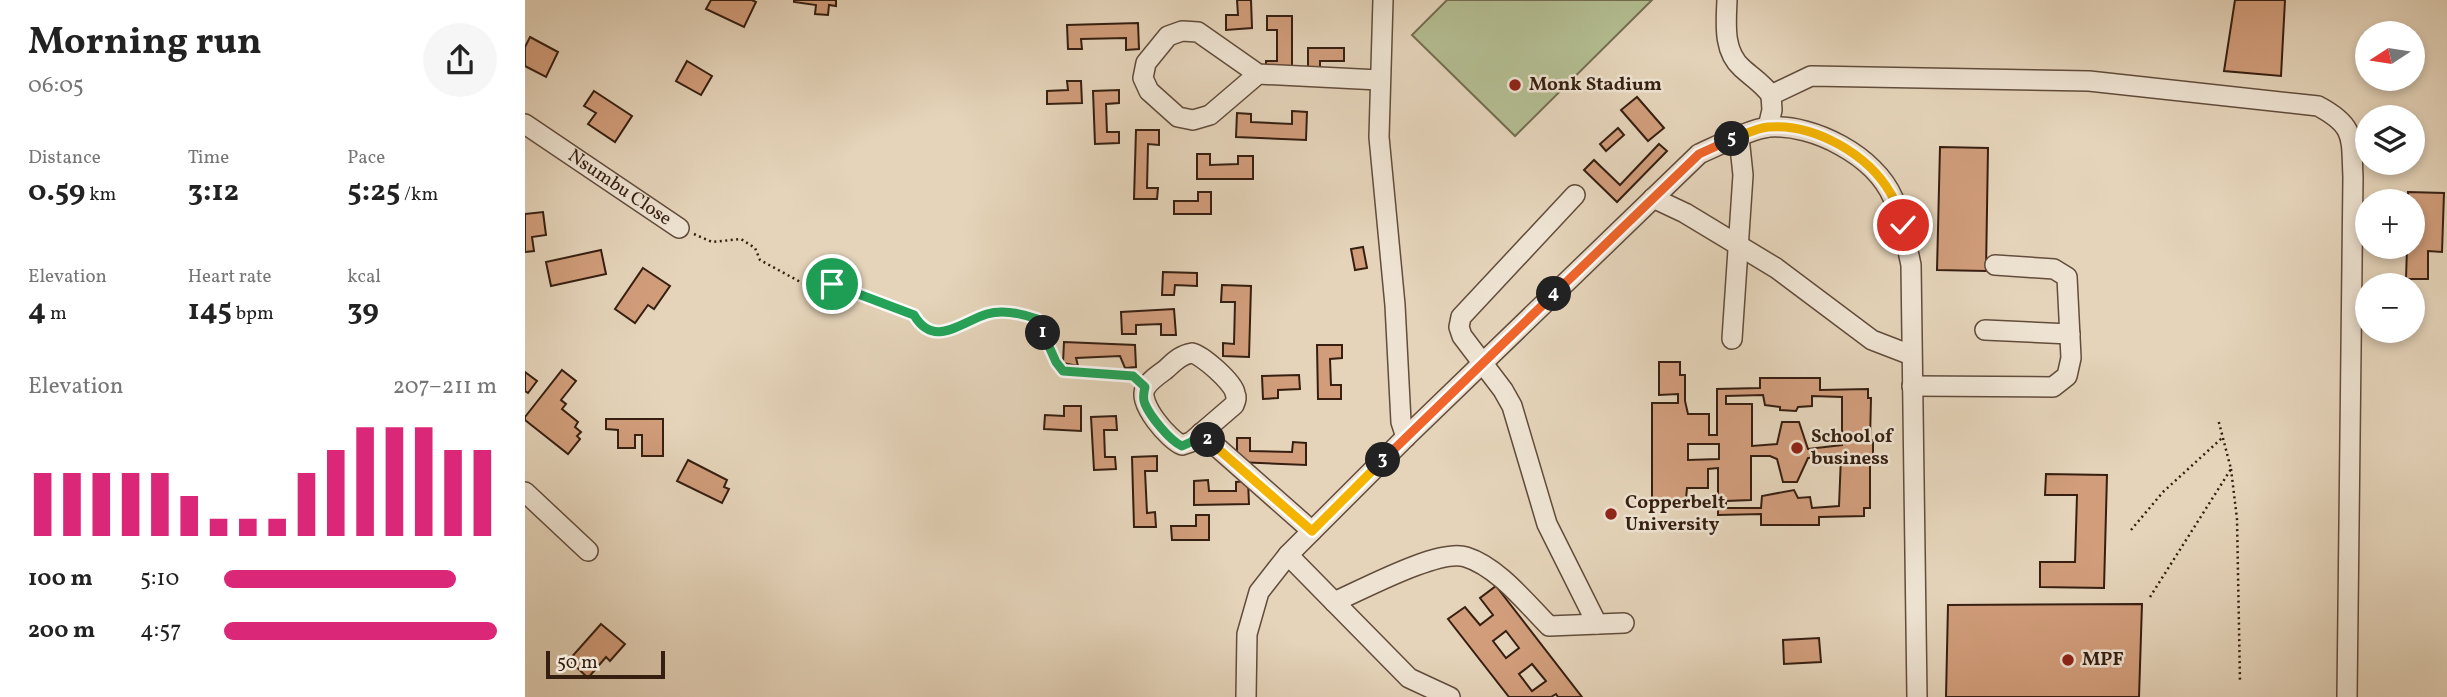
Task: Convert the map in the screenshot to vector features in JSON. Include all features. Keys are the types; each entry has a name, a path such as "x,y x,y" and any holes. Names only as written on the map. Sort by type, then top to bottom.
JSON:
{"street":[{"path":"1383,0 1379,136 1395,305 1401,422 1406,437"},
{"path":"1727,0 1726,36 1731,56 1741,68 1762,83 1771,95 1772,110 1768,127"},
{"path":"1258,74 1210,115 1193,120 1178,117 1149,91 1143,78 1146,63 1168,36 1182,32 1198,32 1258,74 1379,80"},
{"path":"1771,95 1811,76 2089,81 2318,106 2337,116 2351,135 2353,177 2347,697"},
{"name":"Nsumbu Close","path":"525,124 679,228"},
{"path":"1246,697 1247,634 1259,592 1288,555 1699,154 1768,127 1798,130 1835,141 1866,162 1892,195 1903,225 1911,265 1917,697"},
{"path":"1732,339 1743,161 1739,137"},
{"path":"1575,195 1461,317 1459,327 1462,336 1512,406 1547,524 1597,624"},
{"path":"1653,198 1685,212 1739,245 1799,284 1872,340 1911,355"},
{"path":"1912,386 2053,387 2067,376 2071,358 2067,277 2054,269 1996,265"},
{"path":"1985,330 2070,334"},
{"path":"1183,354 1200,354 1235,390 1234,405 1201,433 1182,446 1173,442 1145,404 1143,396 1145,387 1183,354"},
{"path":"1201,433 1312,531"},
{"path":"525,492 588,551"},
{"path":"1288,555 1409,678 1450,697"},
{"path":"1334,602 1439,557 1465,556 1499,576 1549,626 1625,623"}],"path":[{"path":"679,228 712,243 741,239 755,248 760,260 806,285 832,284 914,315 921,327 932,332 962,326 989,313 1020,313 1037,319 1056,362 1063,371 1133,376 1145,387"},
{"path":"2218,419 2231,469 2238,519 2240,683"},
{"path":"2131,530 2163,492 2201,454 2223,437"},
{"path":"2150,597 2231,469"}],"green space":[{"name":"Monk Stadium","path":"1447,0 1652,0 1515,136 1412,35"}],"building":[{"path":"711,0 756,2 744,27 706,9"},
{"path":"794,0 836,0 836,6 829,5 828,15 815,14 816,5"},
{"path":"1237,0 1251,0 1252,28 1226,30 1226,15 1238,15"},
{"path":"2235,0 2285,0 2281,76 2224,71"},
{"path":"1267,16 1292,16 1292,71 1266,71 1266,61 1277,61 1277,30 1267,30"},
{"path":"1138,23 1139,49 1126,50 1126,38 1081,39 1082,49 1068,49 1067,25"},
{"path":"530,37 558,52 546,77 525,66 525,47"},
{"path":"1308,48 1344,48 1344,61 1320,61 1320,71 1308,71"},
{"path":"687,61 712,76 701,95 676,81"},
{"path":"1067,81 1081,81 1082,103 1047,104 1047,91 1068,90"},
{"path":"1119,90 1119,103 1106,104 1107,132 1119,132 1119,143 1095,144 1093,91"},
{"path":"594,91 632,116 615,142 588,124 596,113 584,106"},
{"path":"1637,97 1664,128 1648,141 1621,110"},
{"path":"1292,111 1307,112 1306,140 1236,137 1237,113 1251,114 1251,122 1292,124"},
{"path":"1618,128 1624,135 1606,151 1600,144"},
{"path":"1136,130 1159,130 1159,145 1148,144 1147,188 1158,188 1157,199 1134,199"},
{"path":"1659,144 1667,151 1617,202 1584,170 1594,160 1620,185"},
{"path":"1940,147 1988,148 1986,271 1937,270"},
{"path":"1197,154 1210,154 1210,165 1238,164 1238,156 1253,156 1253,179 1197,179"},
{"path":"1198,192 1211,192 1211,214 1174,214 1174,201 1198,201"},
{"path":"2425,192 2444,193 2442,252 2428,251 2428,279 2425,279 2425,273 2406,273 2407,259 2425,259"},
{"path":"543,212 546,235 532,237 534,251 525,252 525,214"},
{"path":"1363,247 1367,268 1355,270 1351,249"},
{"path":"601,250 606,274 551,286 546,262"},
{"path":"643,268 670,286 654,309 648,305 635,323 615,309"},
{"path":"1163,272 1197,273 1197,286 1175,285 1174,295 1162,295"},
{"path":"1222,285 1251,286 1249,357 1223,356 1223,343 1234,344 1235,302 1221,302"},
{"path":"1174,309 1176,335 1161,335 1161,324 1136,325 1136,334 1122,334 1121,312"},
{"path":"1064,342 1135,345 1136,367 1125,368 1120,356 1076,358 1078,366 1063,363"},
{"path":"1317,345 1342,345 1342,358 1330,359 1331,385 1341,385 1341,399 1318,399"},
{"name":"School of business","path":"1659,362 1680,362 1680,375 1685,375 1688,414 1709,414 1709,435 1717,435 1717,389 1760,388 1760,378 1820,378 1820,390 1868,389 1868,398 1871,398 1870,440 1873,440 1870,508 1864,508 1864,516 1819,517 1819,525 1761,525 1761,514 1718,515 1718,468 1708,469 1708,488 1687,488 1686,499 1652,499 1652,403 1678,403 1678,394 1659,395","holes":["1763,395 1765,405 1796,411 1798,407 1812,406 1812,396 1842,397 1842,445 1808,449 1799,422 1782,422 1777,444 1752,446 1752,404 1726,404 1726,396","1688,444 1719,444 1719,459 1688,460","1751,456 1770,456 1777,459 1783,482 1797,482 1808,458 1841,456 1839,506 1812,508 1810,497 1798,498 1794,490 1762,496 1761,508 1726,508 1726,501 1751,500"]},
{"path":"562,370 576,381 561,400 566,404 562,409 578,422 575,427 581,432 577,436 580,439 568,454 525,420"},
{"path":"525,372 537,381 528,393 525,391"},
{"path":"1299,375 1300,389 1278,390 1278,398 1263,399 1262,376"},
{"path":"1064,406 1081,406 1081,431 1044,429 1045,415 1064,416"},
{"path":"1116,416 1117,430 1104,430 1105,457 1115,457 1116,469 1094,470 1091,417"},
{"path":"606,419 663,419 663,456 642,456 642,435 635,435 635,448 618,448 618,430 606,429"},
{"path":"1237,438 1250,438 1250,451 1292,452 1293,442 1306,443 1306,465 1237,462"},
{"path":"1157,456 1157,471 1145,471 1147,513 1155,512 1156,527 1134,527 1132,457"},
{"path":"688,460 727,480 724,487 729,489 722,503 677,481"},
{"path":"2046,474 2107,475 2104,588 2040,587 2040,562 2075,562 2077,495 2045,495"},
{"path":"1208,480 1209,491 1236,491 1236,482 1248,481 1249,504 1194,505 1194,481"},
{"path":"1196,515 1209,515 1209,540 1172,540 1171,526 1196,526"},
{"path":"1496,586 1582,697 1558,697 1556,694 1551,697 1509,697 1448,619 1465,607 1480,625 1493,615 1480,598","holes":["1506,631 1519,648 1506,658 1493,641","1532,664 1546,681 1532,691 1519,674"]},
{"name":"MPF","path":"2142,604 2139,697 1946,697 1948,605"},
{"path":"601,624 625,644 610,661 606,657 588,678 569,660"},
{"path":"1819,638 1821,662 1784,664 1783,640"}],"place":[{"name":"Monk Stadium","path":"1515,85"},
{"name":"School of business","path":"1797,448"},
{"name":"Copperbelt University","path":"1611,514"},
{"name":"MPF","path":"2068,660"}],"route":[{"path":"832,284 914,315 921,327 932,332 962,326 989,313 1020,313 1037,319 1056,362 1063,371 1133,376 1145,387 1145,404 1173,442 1182,446 1201,433 1312,531 1699,154 1768,127 1798,130 1835,141 1866,162 1892,195 1903,225"}]}
